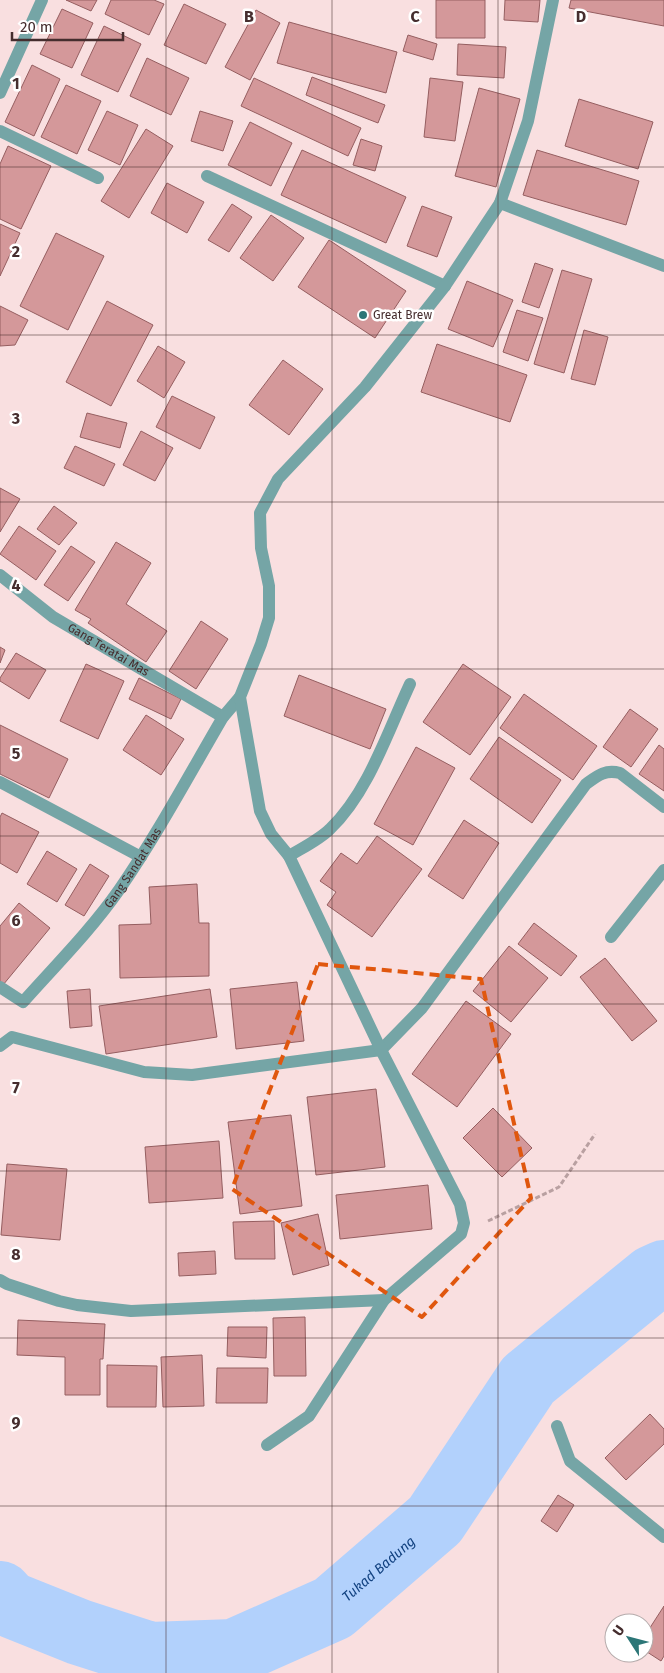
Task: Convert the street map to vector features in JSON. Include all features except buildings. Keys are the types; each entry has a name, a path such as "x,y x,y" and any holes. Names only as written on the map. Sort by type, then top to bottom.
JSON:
{"street":[{"path":"0,93 42,0"},
{"path":"268,1445 309,1416 384,1300 461,1234 464,1223 460,1204 381,1050 288,856 271,834 260,811 240,697 269,618 269,586 261,548 260,513 278,479 365,387 445,286 500,203 528,121 553,0"},
{"path":"0,131 98,178"},
{"path":"207,176 445,286"},
{"path":"500,203 664,266"},
{"name":"Gang Teratai Mas","path":"0,576 61,622 222,717"},
{"path":"288,856 329,830 348,810 366,782 410,684"},
{"name":"Gang Sandat Mas","path":"0,987 23,1002 91,926 141,857 222,717 240,697"},
{"path":"0,1046 12,1036 144,1072 192,1075 381,1050 422,1008 586,784 602,773 612,771 620,774 664,807"},
{"path":"0,782 141,857"},
{"path":"611,937 664,870"},
{"path":"0,1280 59,1301 131,1311 384,1300"},
{"path":"557,1426 570,1461 664,1537"}],"path":[{"path":"461,1234 559,1187 594,1134"}],"highlighted area":[{"path":"318,964 481,979 531,1198 422,1317 232,1189"}],"waterway":[{"name":"Tukad Badung","path":"0,1594 9,1604 79,1632 150,1655 234,1652 333,1608 435,1520 528,1380 653,1278 664,1273"}],"place":[{"name":"Great Brew","path":"363,315"}]}
